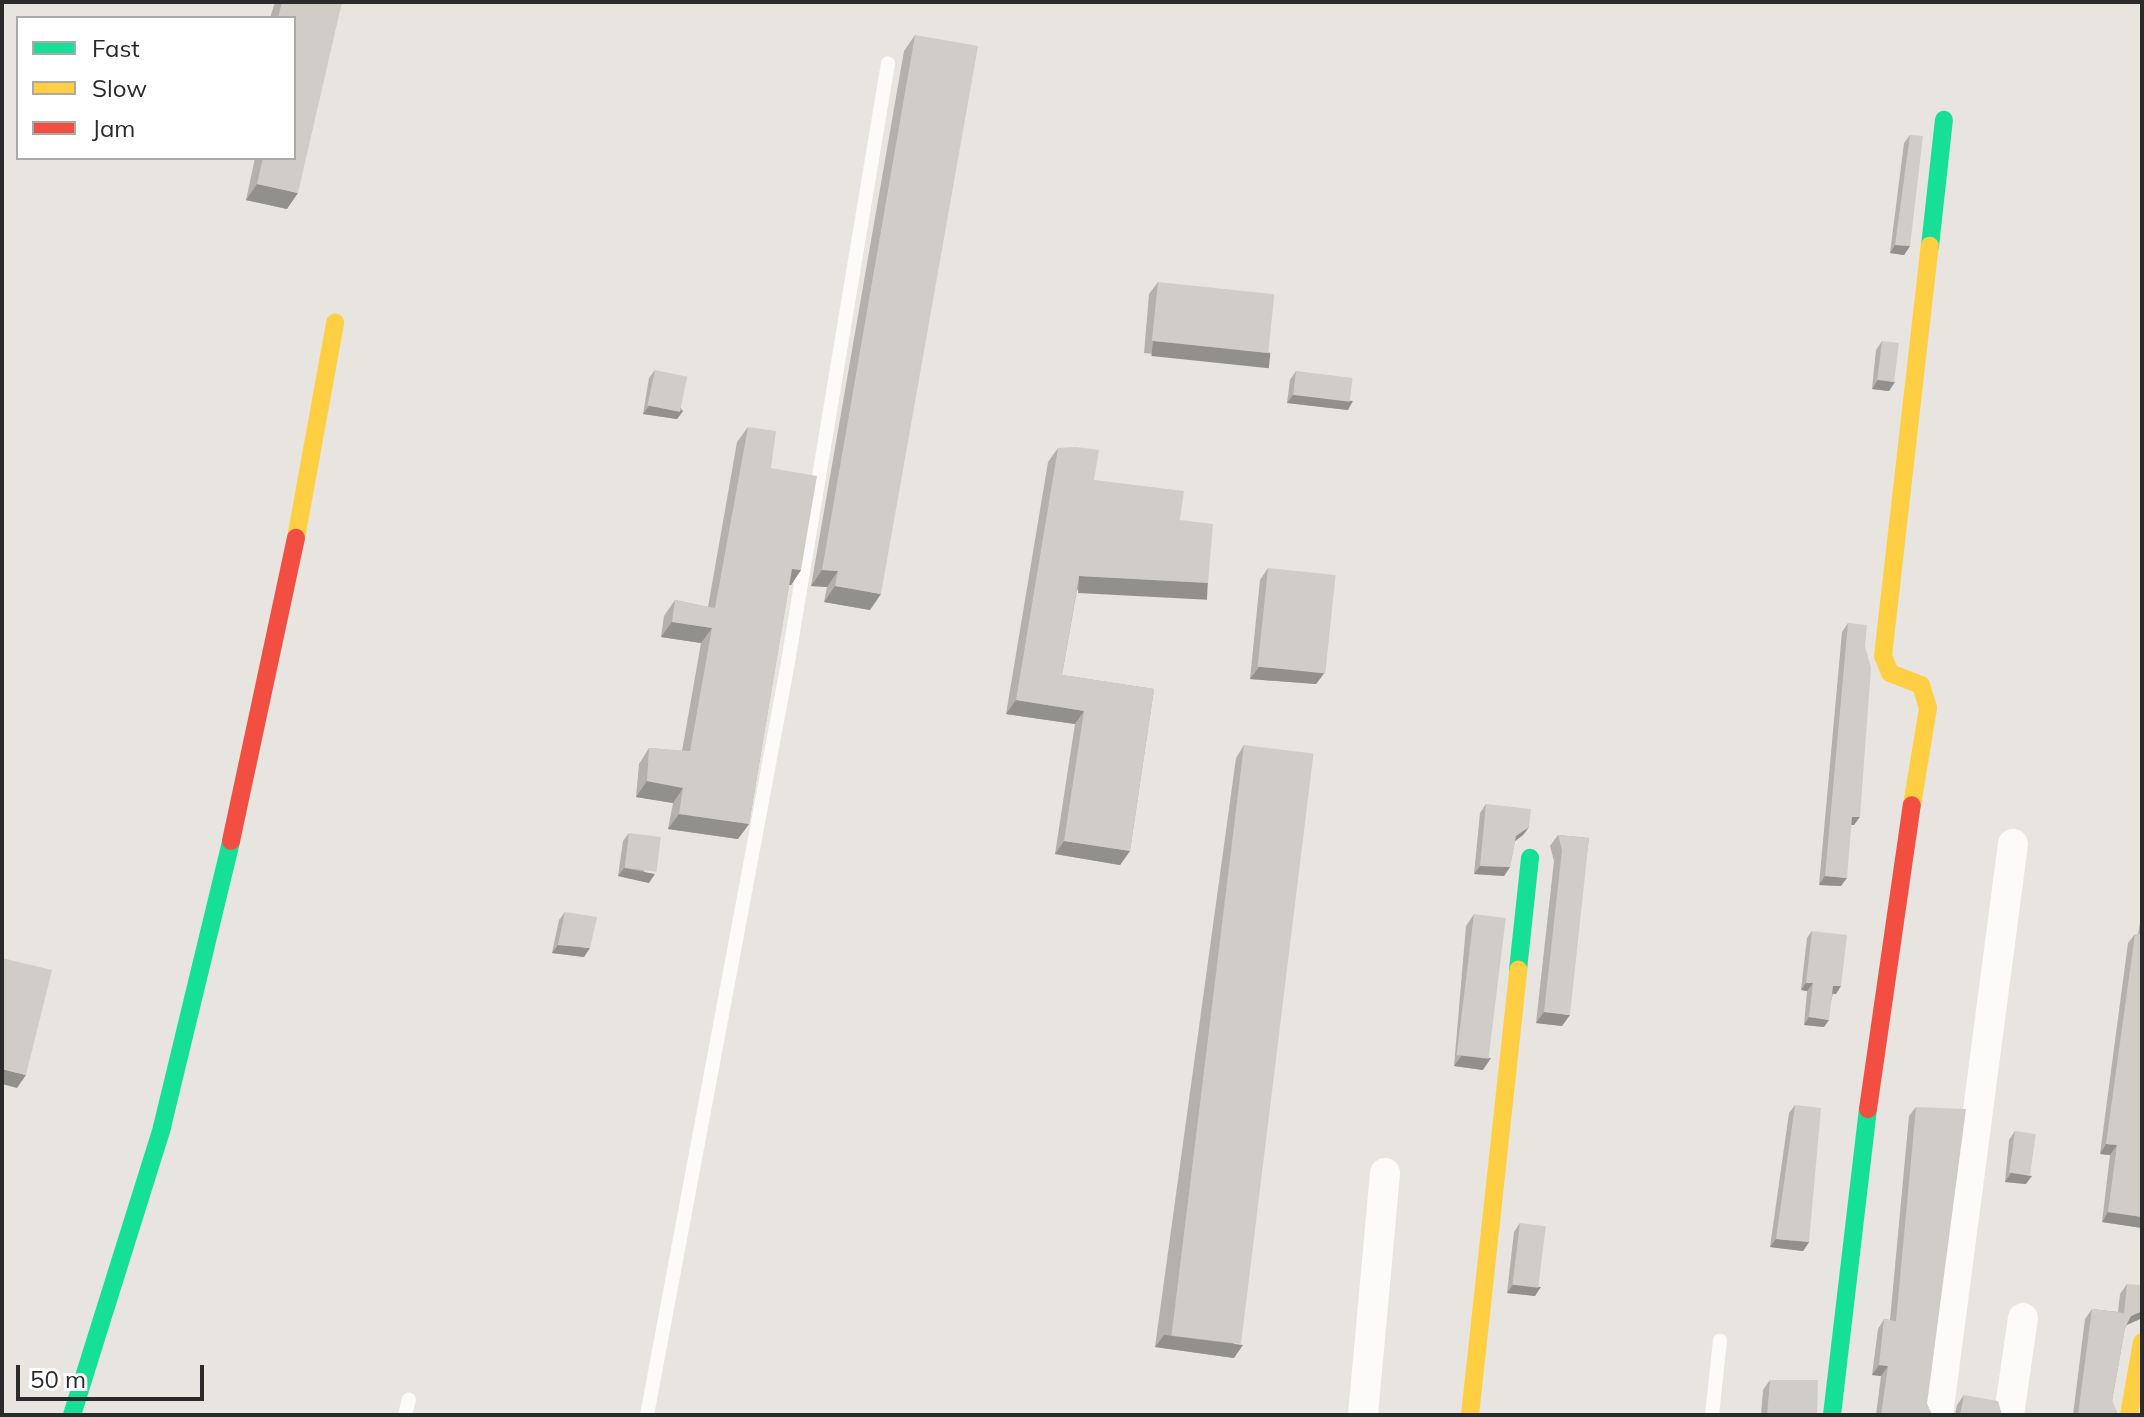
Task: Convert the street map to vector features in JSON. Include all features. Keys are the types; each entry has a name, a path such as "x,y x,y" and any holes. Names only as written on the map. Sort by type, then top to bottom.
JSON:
{"street":[{"path":"1832,1415 1880,1007 1928,708 1921,685 1890,673 1883,656 1944,120"},
{"path":"72,1415 162,1127 214,915 283,611 335,323"},
{"path":"1938,1415 2013,844"},
{"path":"1470,1415 1530,858"},
{"path":"1363,1415 1385,1173"},
{"path":"2009,1415 2023,1318"},
{"path":"2129,1415 2142,1342"}],"lane":[{"path":"647,1415 788,662 888,63"},
{"path":"1712,1415 1720,1340"},
{"path":"405,1415 409,1399"}],"building":[{"path":"282,2 342,2 298,193 257,184 263,160 296,160 296,16 278,16"},
{"path":"915,35 978,46 881,594 835,586 838,571 822,570"},
{"path":"1910,135 1923,136 1910,246 1895,245"},
{"path":"1158,282 1274,294 1268,353 1152,341"},
{"path":"1882,341 1899,343 1894,382 1877,380"},
{"path":"655,370 687,377 680,412 648,405"},
{"path":"1296,371 1353,378 1350,402 1293,395"},
{"path":"748,427 776,431 771,468 817,476 801,570 792,569 749,824 679,814 683,788 647,781 649,748 690,751 712,628 672,622 675,600 715,608"},
{"path":"1058,448 1099,450 1094,480 1184,491 1180,520 1213,524 1208,583 1079,576 1062,675 1154,689 1130,851 1064,841 1084,711 1016,700"},
{"path":"1268,568 1336,575 1325,674 1258,666"},
{"path":"1848,623 1867,625 1865,646 1871,668 1860,817 1852,817 1847,878 1825,876"},
{"path":"1244,745 1313,754 1241,1344 1171,1336"},
{"path":"1486,804 1531,809 1529,827 1516,836 1510,867 1480,866"},
{"path":"629,833 661,837 656,872 625,868"},
{"path":"1558,835 1589,838 1570,1015 1544,1012 1562,850"},
{"path":"565,912 597,917 590,948 558,945"},
{"path":"1474,914 1506,918 1488,1059 1457,1055"},
{"path":"1812,931 1847,935 1841,986 1833,986 1829,1020 1809,1017 1813,983 1806,983"},
{"path":"2135,934 2142,934 2142,1217 2108,1212 2117,1145 2106,1144"},
{"path":"2,958 52,970 26,1075 2,1069"},
{"path":"1795,1105 1821,1108 1809,1242 1776,1239"},
{"path":"1916,1107 1966,1109 1927,1404 1932,1415 1881,1415 1888,1366 1879,1365 1884,1319 1896,1321"},
{"path":"2015,1131 2036,1134 2030,1176 2009,1173"},
{"path":"1520,1223 1546,1226 1538,1288 1512,1285"},
{"path":"2127,1284 2142,1285 2142,1311 2131,1316 2125,1328 2112,1401 2118,1415 2078,1415 2092,1309 2124,1313"},
{"path":"1770,1380 1818,1380 1818,1415 1767,1415"},
{"path":"1964,1395 1998,1401 2002,1415 1960,1415"}],"traffic: fast":[{"path":"1930,246 1944,120"},
{"path":"72,1415 162,1127 231,841"},
{"path":"1518,970 1530,858"},
{"path":"1832,1415 1868,1109"}],"traffic: slow":[{"path":"1912,805 1928,708 1921,685 1890,673 1883,656 1930,246"},
{"path":"296,538 335,323"},
{"path":"1470,1415 1518,970"},
{"path":"2129,1415 2142,1342"}],"traffic: jam":[{"path":"231,841 296,538"},
{"path":"1868,1109 1912,805"}]}
